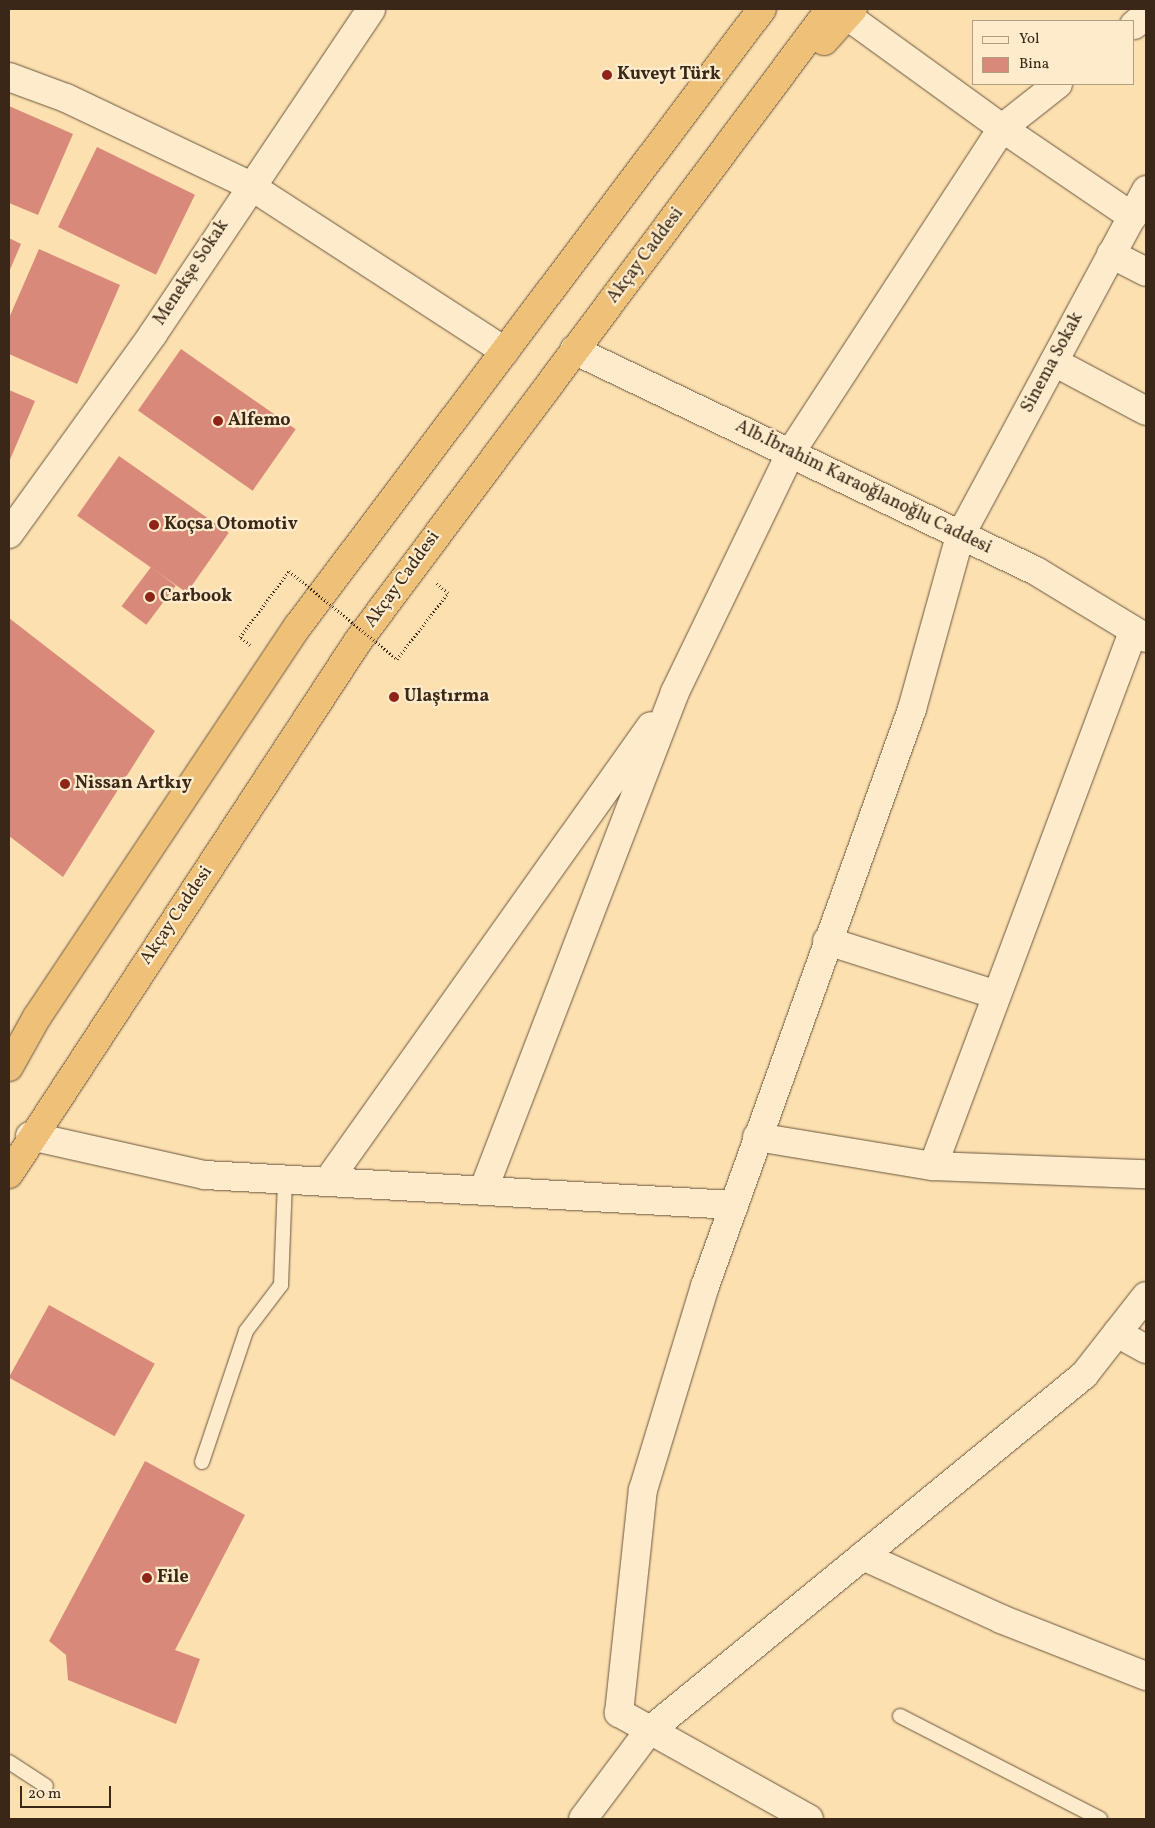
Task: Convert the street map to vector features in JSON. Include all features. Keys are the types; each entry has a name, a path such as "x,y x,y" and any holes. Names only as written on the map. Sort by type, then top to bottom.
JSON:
{"highway":[{"path":"690,103 747,9"},
{"path":"9,1067 37,1017 298,626 762,9"},
{"name":"Akçay Caddesi","path":"9,1174 30,1136 358,641 574,350 732,142 843,11"}],"street":[{"name":"Menekşe Sokak","path":"9,532 153,334 249,185 371,9"},
{"path":"843,11 1002,128 1134,217"},
{"path":"1135,24 1146,15"},
{"path":"9,77 66,98 249,185 505,351"},
{"path":"483,1191 676,692 791,452 1002,128 1057,85"},
{"name":"Sinema Sokak","path":"648,1732 619,1712 643,1490 734,1205 827,941 912,709 960,536 1112,254 1134,217 1146,190"},
{"path":"1112,254 1146,272"},
{"name":"Alb.İbrahim Karaoğlanoğlu Caddesi","path":"574,350 791,452 960,536 1036,571 1139,635"},
{"path":"1054,362 1146,411"},
{"path":"933,1166 997,996 1139,635"},
{"path":"328,1182 676,692"},
{"path":"827,941 997,996"},
{"path":"30,1136 206,1176 734,1205"},
{"path":"757,1137 933,1166 1146,1174"},
{"path":"583,1819 648,1732 1084,1375 1146,1296"},
{"path":"1117,1333 1146,1349"},
{"path":"863,1556 1001,1619 1146,1676"},
{"path":"648,1732 810,1819"}],"lane":[{"path":"202,1462 246,1331 281,1284 285,1180"},
{"path":"900,1716 1100,1819"},
{"path":"9,1762 46,1786"}],"path":[{"path":"258,615 288,571 397,659 433,612"}],"building":[{"path":"9,106 73,134 38,215 9,203"},
{"path":"97,147 195,195 156,275 58,227"},
{"path":"9,238 21,244 9,272"},
{"path":"39,249 120,285 77,384 9,354 9,318"},
{"name":"Alfemo","path":"181,349 296,429 253,491 138,410"},
{"path":"9,390 35,401 9,462"},
{"name":"Koçsa Otomotiv","path":"119,456 229,533 187,593 77,516"},
{"name":"Carbook","path":"151,567 176,586 146,625 122,606"},
{"name":"Nissan Artkıy","path":"9,618 155,731 63,877 9,836"},
{"path":"49,1305 155,1364 115,1436 9,1378"},
{"name":"File","path":"145,1461 245,1515 175,1650 200,1659 176,1724 68,1680 66,1655 49,1641"}],"place":[{"name":"Kuveyt Türk","path":"607,75"},
{"name":"Alfemo","path":"218,421"},
{"name":"Koçsa Otomotiv","path":"154,525"},
{"name":"Carbook","path":"150,597"},
{"name":"Ulaştırma","path":"394,697"},
{"name":"Nissan Artkıy","path":"65,784"},
{"name":"File","path":"147,1578"}]}
